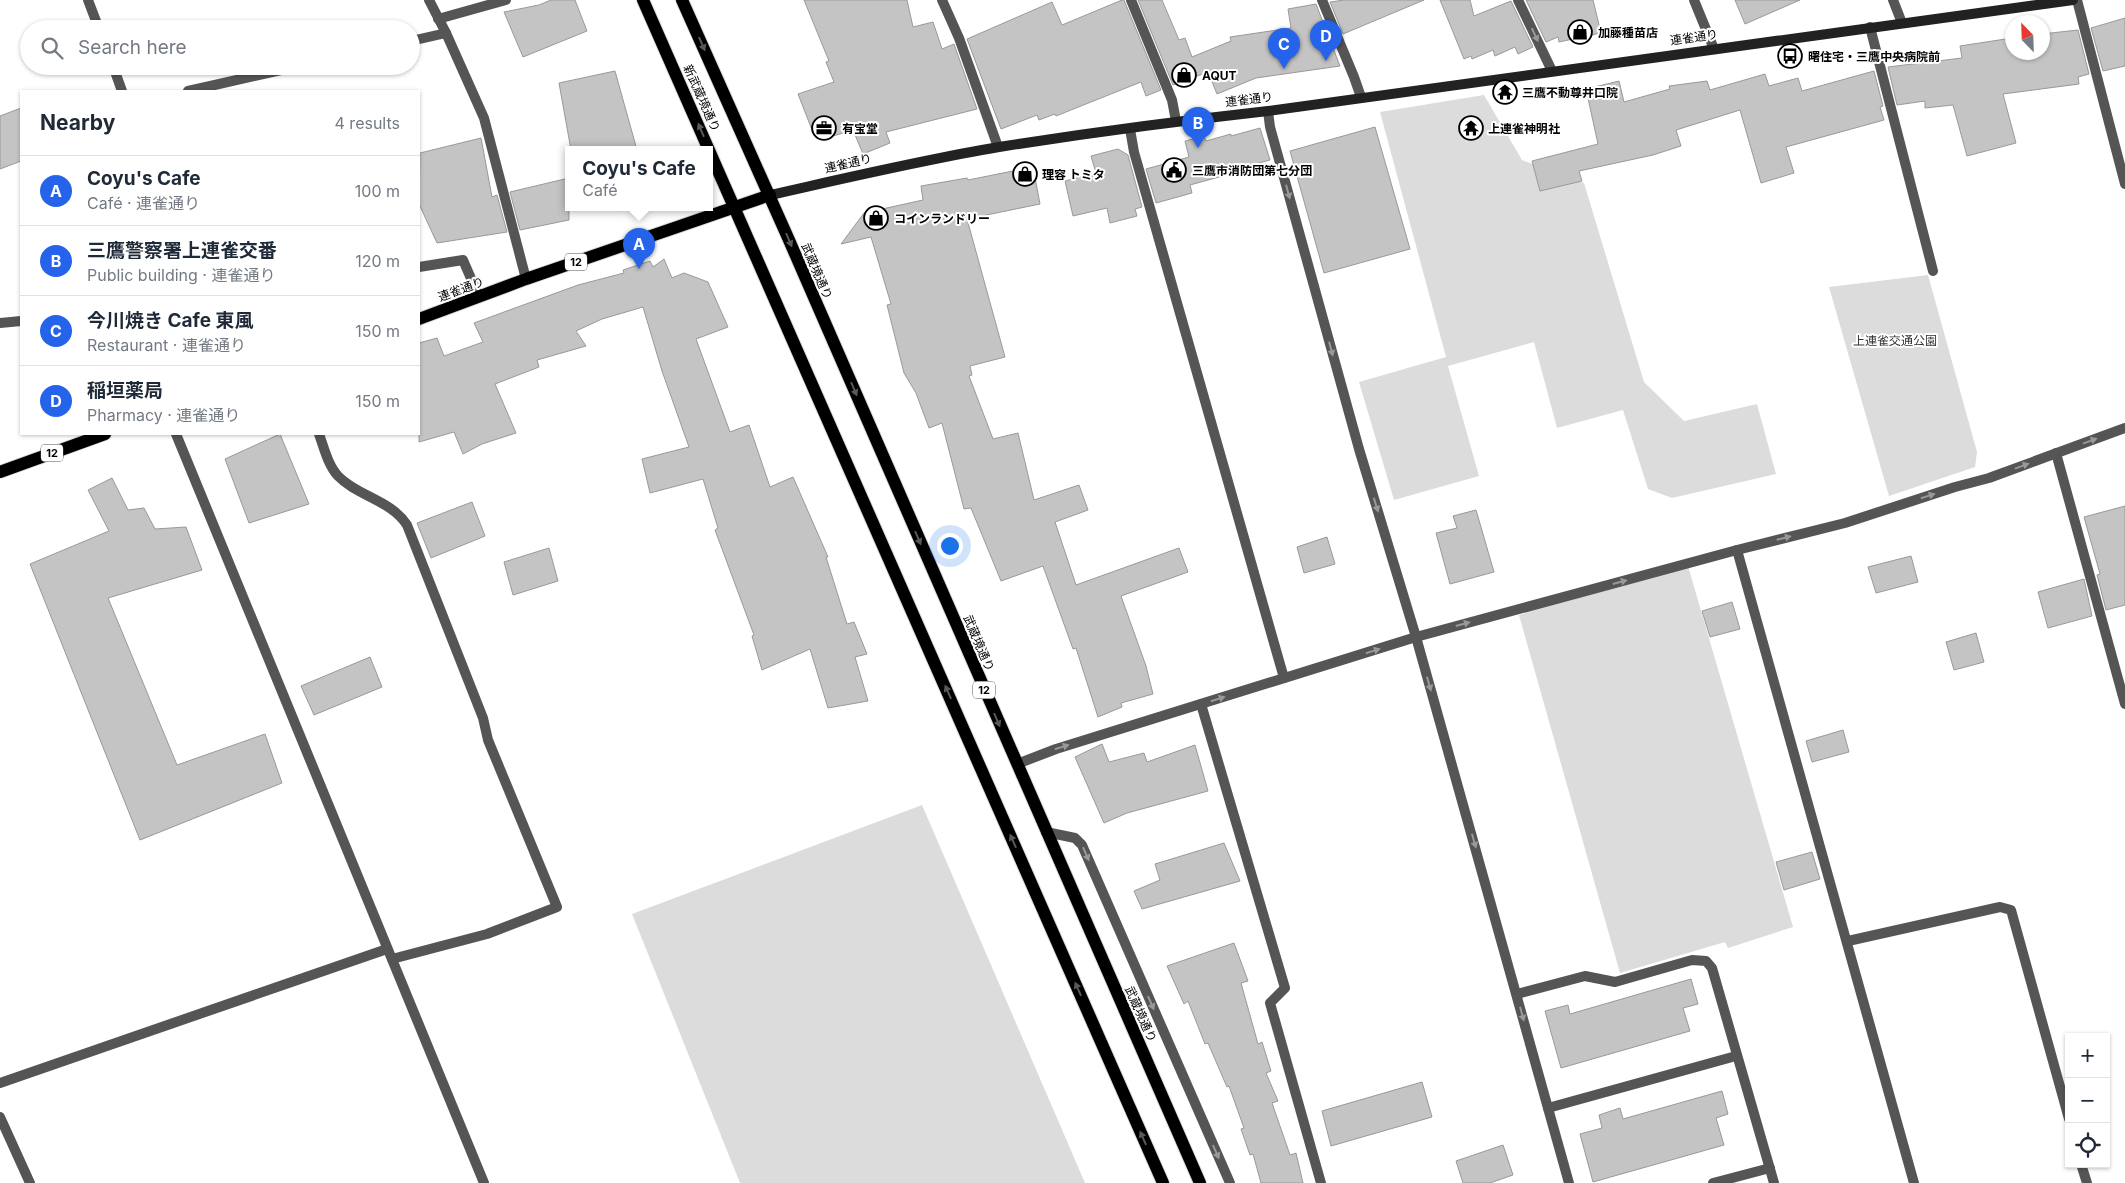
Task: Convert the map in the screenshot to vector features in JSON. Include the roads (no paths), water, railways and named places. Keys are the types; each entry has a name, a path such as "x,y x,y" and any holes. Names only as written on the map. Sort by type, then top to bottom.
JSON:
{"main road":[{"name":"新武蔵境通り","path":"643,0 707,146"},
{"name":"新武蔵境通り","path":"682,0 770,196"},
{"name":"連雀通り","path":"420,319 526,279 734,207 770,196 878,170 998,147 1176,121 1268,111 1714,48 2075,0"},
{"name":"新武蔵境通り","path":"713,159 734,207"},
{"name":"武蔵境通り","path":"770,196 1200,1183"},
{"path":"734,207 1163,1183"},
{"name":"12","path":"0,472 102,435"}],"street":[{"path":"88,0 96,20"},
{"path":"429,0 484,118 526,279"},
{"path":"438,19 506,0"},
{"path":"942,0 959,38 998,147"},
{"path":"1131,0 1172,100 1176,121"},
{"path":"1322,0 1361,97"},
{"path":"1518,0 1552,71"},
{"path":"1694,0 1714,48"},
{"path":"1893,0 1902,23"},
{"path":"2075,0 2125,184"},
{"path":"1870,27 1933,271"},
{"path":"420,39 446,33"},
{"path":"116,75 122,90"},
{"path":"192,90 260,75"},
{"path":"1268,111 1270,127 1359,449 1416,637 1517,994 1568,1183"},
{"path":"1130,129 1134,152 1284,678"},
{"path":"420,267 463,260 479,297"},
{"path":"0,323 20,320"},
{"path":"1017,764 1056,749 1416,637 1737,550 1845,523 1955,487 1989,478 2125,428"},
{"path":"176,435 484,1183"},
{"path":"0,1083 389,954 487,934 557,907 488,740 483,718 407,525 397,513 341,479 332,466 319,435"},
{"path":"2056,453 2125,704"},
{"path":"1737,550 1816,834 1848,941 1914,1183"},
{"path":"1201,704 1285,988 1270,1003 1321,1183"},
{"path":"1046,832 1074,838 1082,845 1230,1183"},
{"path":"1848,941 2000,907 2011,910 2065,1105"},
{"path":"1517,994 1585,976 1615,982 1692,960 1706,961 1712,968 1774,1183"},
{"path":"1548,1108 1736,1056"},
{"path":"0,1117 30,1183"},
{"path":"1713,1183 1770,1168"},
{"path":"2082,1168 2087,1183"}],"place":[{"name":"加藤種苗店","path":"1580,32"},
{"name":"曙住宅・三鷹中央病院前","path":"1790,56"},
{"name":"稲垣薬局","path":"1326,61"},
{"name":"今川焼き Cafe 東風","path":"1284,69"},
{"name":"AQUT","path":"1184,75"},
{"name":"三鷹不動尊井口院","path":"1505,92"},
{"name":"有宝堂","path":"824,128"},
{"name":"上連雀神明社","path":"1471,128"},
{"name":"三鷹警察署上連雀交番","path":"1198,148"},
{"name":"三鷹市消防団第七分団","path":"1174,170"},
{"name":"理容 トミタ","path":"1025,174"},
{"name":"コインランドリー","path":"876,218"},
{"name":"Coyu's Cafe","path":"639,269"}],"park label":[{"name":"上連雀交通公園","path":"1895,340"}]}
